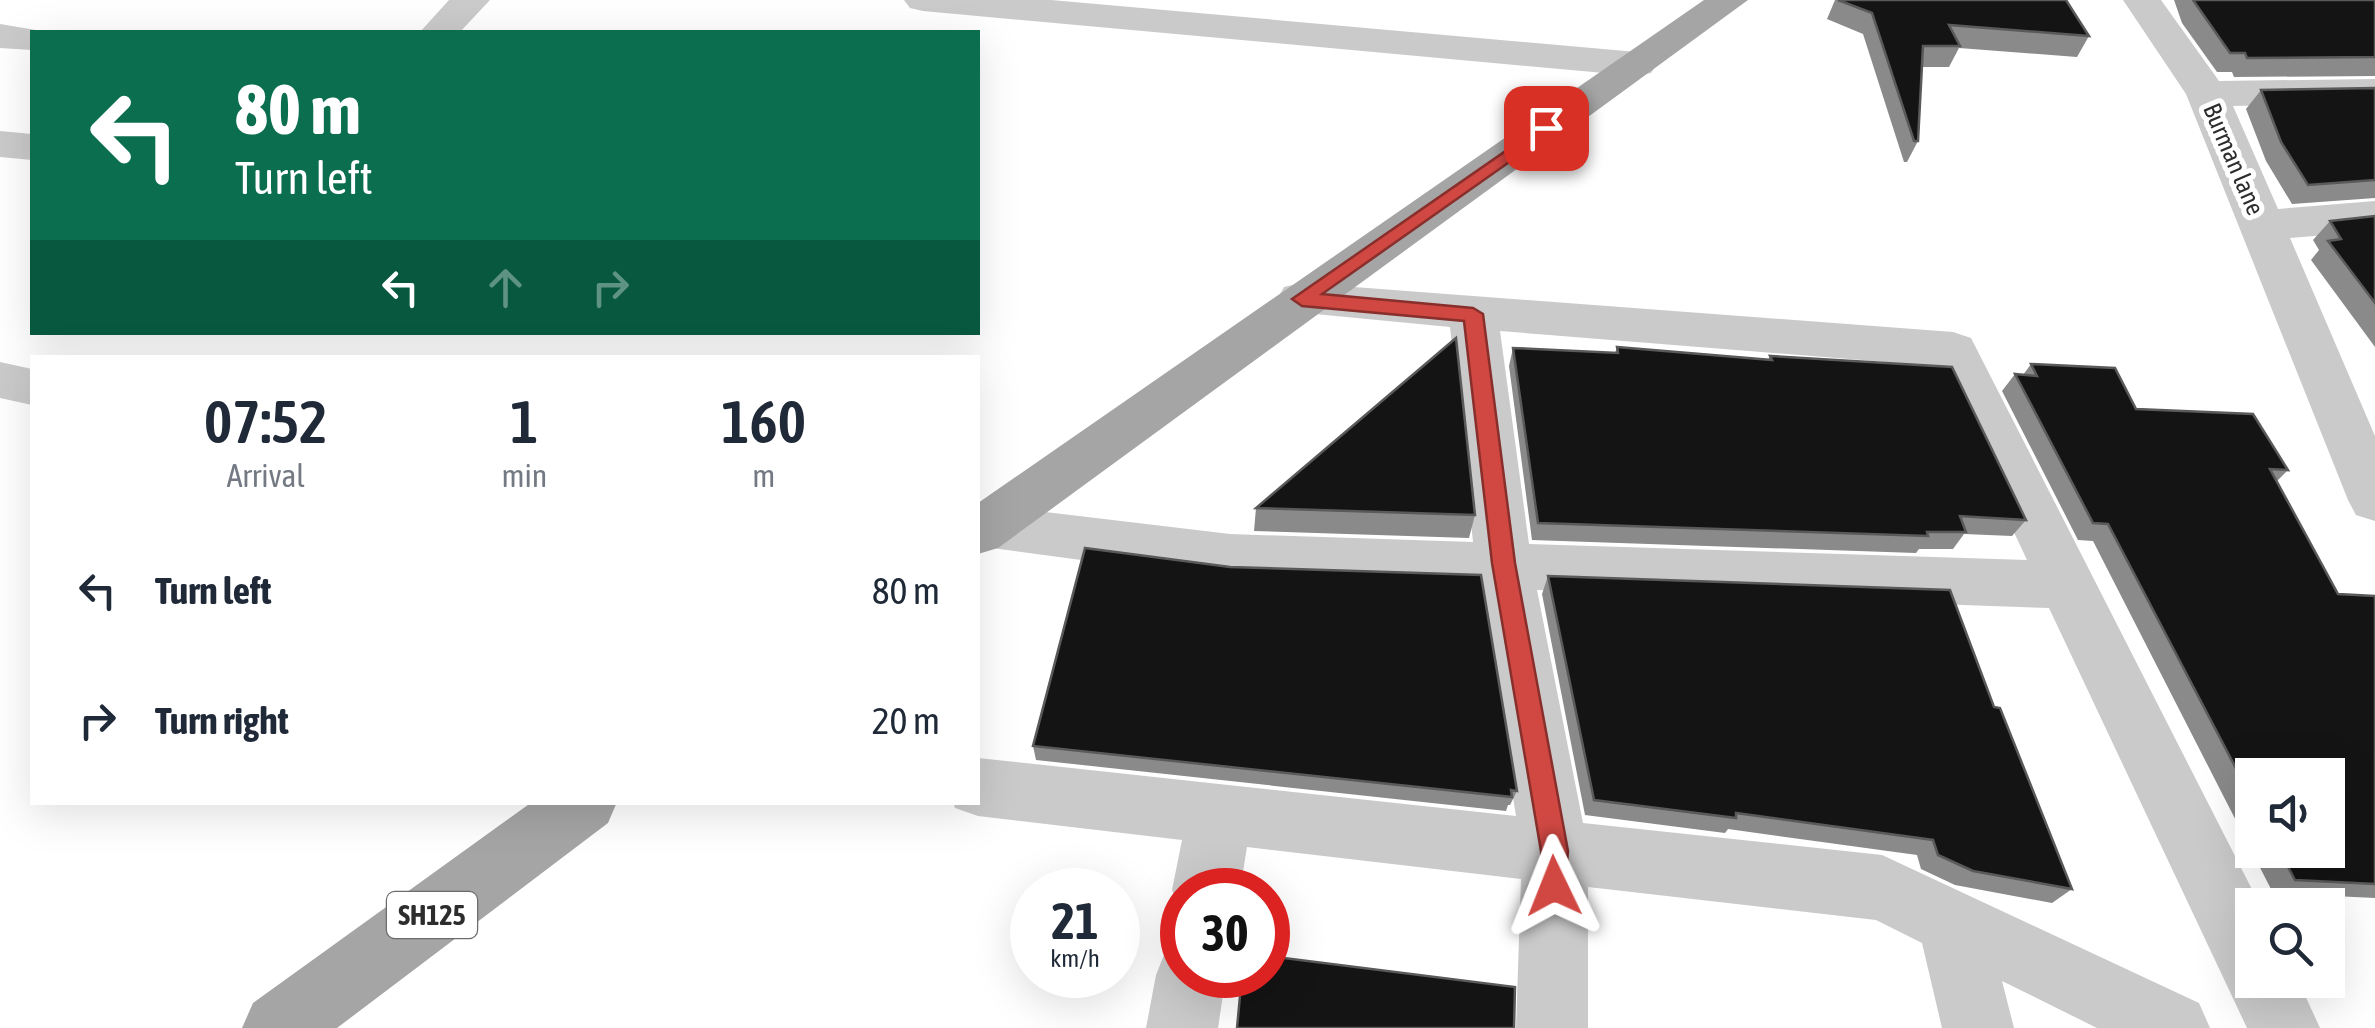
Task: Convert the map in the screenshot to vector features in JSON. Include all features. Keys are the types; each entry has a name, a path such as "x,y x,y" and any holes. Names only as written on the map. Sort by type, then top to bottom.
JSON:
{"main road":[{"path":"982,529 1729,0"},
{"name":"SH125","path":"278,1028 581,805"}],"street":[{"path":"441,30 471,0"},
{"path":"924,0 1049,6 1348,40 1637,64"},
{"path":"1345,0 1348,40"},
{"name":"Burman lane","path":"2142,0 2207,94 2262,225 2375,216"},
{"path":"0,36 30,38"},
{"path":"2207,94 2375,91"},
{"path":"0,144 30,147"},
{"path":"2262,225 2364,452 2375,500"},
{"path":"1302,299 1954,350 2072,585 2235,926"},
{"path":"1473,314 1504,563 1555,851 1552,1028"},
{"path":"0,380 30,387"},
{"path":"982,529 1230,557 1504,563 2072,585"},
{"path":"980,787 1882,888 2174,1028"},
{"path":"1210,868 1220,814"},
{"path":"1952,922 1978,1028"},
{"path":"1182,1028 1187,998"},
{"path":"2270,998 2284,1028"}],"building":[{"path":"1838,0 2066,0 2089,36 1949,25 1960,46 1923,46 1918,141 1914,141 1872,13"},
{"path":"2193,0 2375,0 2375,57 2247,58 2245,53 2230,53"},
{"path":"2375,88 2375,180 2308,185 2281,142 2261,90"},
{"path":"2375,216 2375,303 2328,241 2341,239 2330,221"},
{"path":"1456,338 1475,515 1256,508"},
{"path":"1617,347 1772,360 1770,356 1952,367 2026,520 1960,516 1966,532 1927,532 1928,536 1538,523 1513,348 1618,353"},
{"path":"2031,364 2115,368 2136,409 2253,414 2288,470 2270,469 2338,594 2375,596 2375,884 2295,880 2289,868 2345,868 2345,758 2235,758 2235,767 2108,524 2093,523 2015,374 2037,376"},
{"path":"1085,548 1230,567 1481,575 1517,791 1511,790 1512,797 1033,746"},
{"path":"1548,576 1950,590 1994,707 2000,708 2072,889 1973,871 1938,855 1933,840 1736,813 1736,818 1594,800"},
{"path":"1290,959 1515,987 1514,1028 1237,1028 1240,998 1290,998"}],"route":[{"path":"1546,128 1302,299 1473,314 1504,563 1555,851 1554,886"}]}
